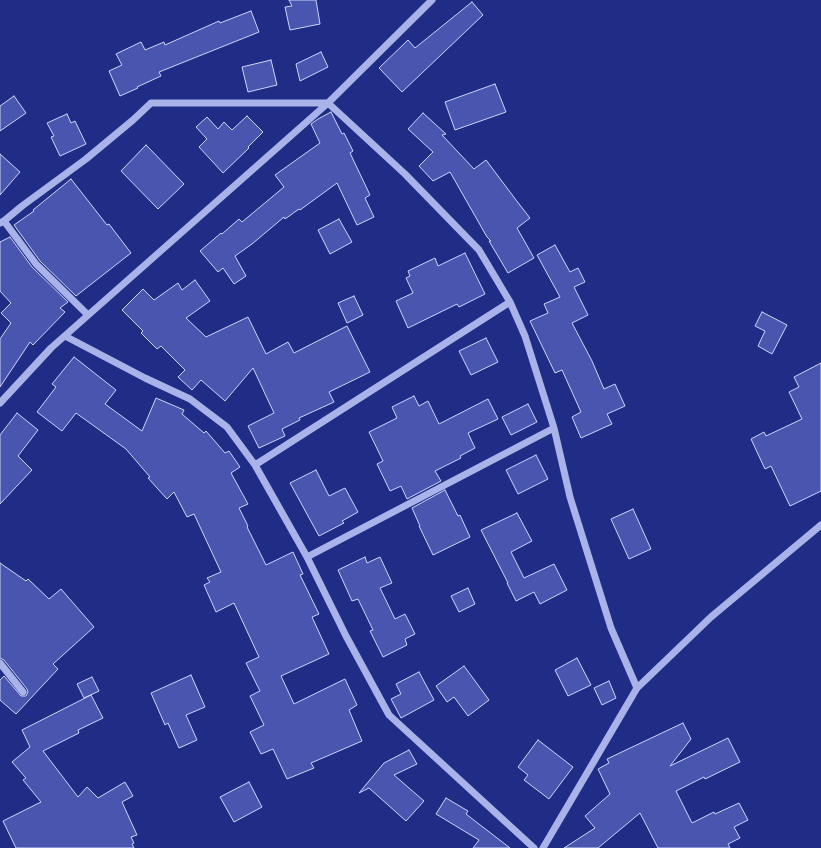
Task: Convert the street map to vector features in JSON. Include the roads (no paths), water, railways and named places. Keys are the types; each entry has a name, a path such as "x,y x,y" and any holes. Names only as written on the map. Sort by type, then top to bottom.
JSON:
{"street":[{"path":"0,403 51,348 328,102 432,0"},
{"path":"88,315 36,264 2,222 86,159 151,103 328,102 405,174 479,250 510,302 525,336 554,428 570,497 611,628 637,688"},
{"path":"255,465 510,302"},
{"path":"64,336 145,378 190,399 227,427 255,465 307,557 346,636 389,715 534,848"},
{"path":"307,557 554,428"},
{"path":"543,848 637,688 711,617 821,525"},
{"path":"0,663 23,692"}]}
